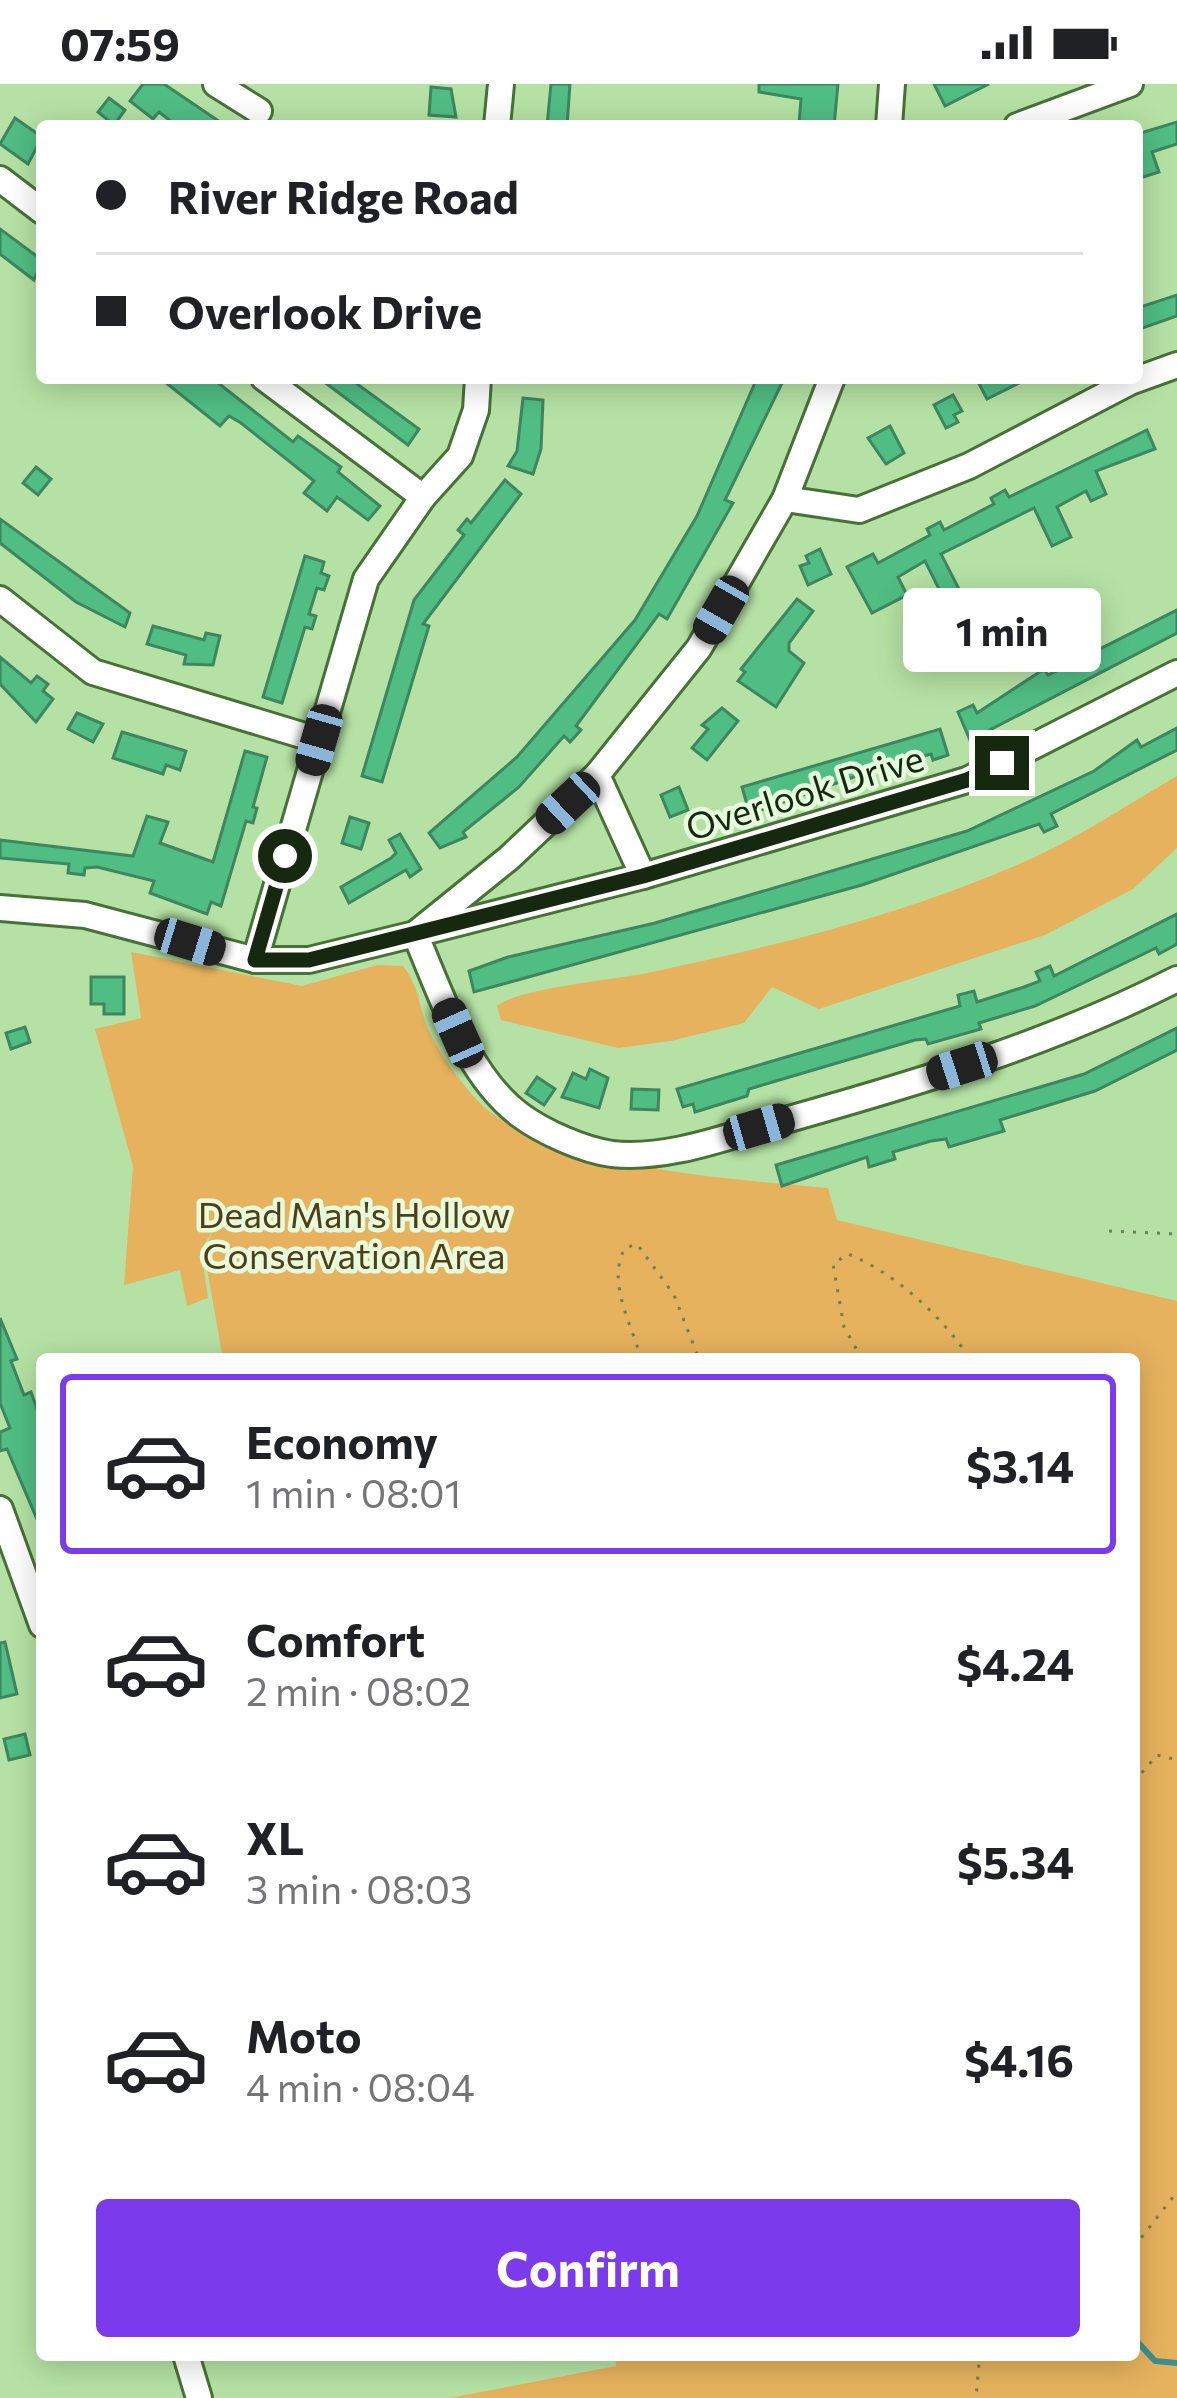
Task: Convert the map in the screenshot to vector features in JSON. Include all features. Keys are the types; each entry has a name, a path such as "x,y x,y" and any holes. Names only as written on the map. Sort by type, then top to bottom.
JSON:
{"street":[{"path":"216,84 259,111"},
{"path":"498,120 501,84"},
{"path":"889,120 892,84"},
{"path":"1033,120 1130,84"},
{"path":"4,189 36,208"},
{"path":"1143,377 1177,365"},
{"path":"272,384 423,497"},
{"path":"255,960 366,579 423,497 460,456 476,410 478,384"},
{"path":"830,384 785,499 700,648 597,775 509,859 416,934 458,1033 506,1102 548,1132 610,1154 682,1149 875,1095 1091,1022 1177,979"},
{"path":"785,499 860,510 969,466 1126,384"},
{"path":"0,599 93,672 319,740"},
{"name":"Overlook Drive","path":"0,908 85,915 255,960 309,960 643,876 967,780 1177,673"},
{"path":"597,775 643,876"},
{"path":"0,1509 36,1608"},
{"path":"188,2361 199,2398"}],"path":[{"path":"1109,1232 1177,1234"},
{"path":"639,1353 619,1291 616,1262 625,1248 637,1244 674,1295 697,1353"},
{"path":"859,1353 844,1327 833,1264 848,1254 877,1266 948,1326 966,1353"},
{"path":"1140,1775 1157,1756 1177,1760"},
{"path":"1140,2239 1177,2192"},
{"path":"976,2398 977,2361"}],"green space":[{"path":"1177,776 1177,848 1133,889 1045,935 819,1009 772,987 744,1023 671,1041 618,1048 501,1020 497,1006 525,994 741,952 927,900 1038,856"},
{"name":"Dead Man's Hollow Conservation Area","path":"131,952 302,986 377,965 403,966 430,1033 464,1085 507,1123 546,1142 643,1166 828,1188 837,1220 1177,1301 1177,2398 450,2398 616,2366 616,2361 1140,2361 1140,1353 222,1353 204,1252 213,1230 201,1250 208,1298 187,1306 180,1270 124,1285 133,1166 95,1029 141,1018"}],"building":[{"path":"143,84 164,84 217,120 169,120 159,112 153,119 130,101"},
{"path":"551,84 570,84 567,120 548,120"},
{"path":"759,84 838,84 835,120 799,120 801,99 759,92"},
{"path":"934,84 989,84 945,106"},
{"path":"431,87 451,89 456,117 429,115"},
{"path":"109,98 125,110 118,120 108,120 98,112"},
{"path":"15,118 36,133 36,149 28,164 0,144"},
{"path":"1177,122 1177,144 1152,152 1159,172 1143,177 1143,132"},
{"path":"0,229 36,256 34,280 0,254"},
{"path":"1177,295 1177,316 1143,328 1143,306"},
{"path":"168,384 220,384 293,442 298,436 341,467 338,472 380,506 368,520 337,497 327,511 304,493 314,481 241,423 229,416 220,426"},
{"path":"327,384 357,384 419,429 408,445"},
{"path":"754,384 782,384 725,500 733,503 667,619 659,614 576,726 581,730 570,742 564,736 519,787 463,832 466,837 440,848 429,833 517,757 635,620 697,516"},
{"path":"979,384 1017,384 987,399"},
{"path":"953,395 962,411 954,415 958,422 946,428 934,405"},
{"path":"523,398 543,400 541,449 533,474 508,466 517,451"},
{"path":"890,426 904,453 886,464 868,438"},
{"path":"1147,430 1155,449 1096,471 1106,494 1091,501 1086,491 1057,507 1071,537 1052,546 1034,508 941,554 960,591 944,599 925,561 898,577 907,595 872,613 847,567 873,554 878,563 930,535 927,529 940,522 944,530 994,504 991,498 1005,490 1009,497"},
{"path":"36,467 51,479 38,495 23,483"},
{"path":"505,480 521,494 423,624 429,626 382,782 362,776 414,600 464,535 458,530 467,519 471,523"},
{"path":"0,519 130,613 125,627 76,602 0,543"},
{"path":"820,549 831,574 808,585 800,566 809,563 806,556"},
{"path":"305,556 324,562 321,573 329,576 324,590 317,588 309,614 316,616 312,629 305,627 282,703 263,697"},
{"path":"797,599 813,611 789,643 789,651 804,663 776,707 738,681 745,672 741,669"},
{"path":"1177,610 1177,633 986,732 988,737 972,745 958,712 973,705 977,713 1044,669 1048,675"},
{"path":"153,626 204,640 206,633 220,636 213,665 184,664 186,655 147,644"},
{"path":"0,657 31,683 37,676 48,684 43,691 53,699 36,722 0,684"},
{"path":"722,708 738,721 707,760 692,748 708,729 702,725"},
{"path":"77,713 103,724 93,742 68,729"},
{"path":"1177,728 1177,750 1051,814 1057,826 1044,832 1039,824 862,885 474,992 469,971 508,957 655,923 967,831 1094,771 1137,740 1141,747"},
{"path":"940,729 948,755 933,760 931,754 876,769 758,811 757,805 748,808 742,787"},
{"path":"122,732 186,751 180,770 166,765 163,774 113,758"},
{"path":"245,751 267,757 253,807 257,808 253,823 246,821 221,906 211,902 207,914 150,893 154,881 97,867 85,868 84,875 68,873 69,864 0,858 0,840 133,856 147,816 168,822 160,843 213,862"},
{"path":"679,787 688,810 670,817 661,795"},
{"path":"350,817 369,823 361,849 342,843"},
{"path":"400,834 421,869 410,877 406,870 349,903 341,887 391,858 396,853 389,840"},
{"path":"1177,914 1177,944 1159,954 1156,948 1035,1006 979,1023 981,1029 928,1044 926,1039 915,1040 749,1089 747,1096 695,1112 693,1104 683,1107 677,1089 960,1006 958,995 974,991 977,1002 1024,987 1040,981 1036,972 1050,966 1054,976"},
{"path":"91,977 124,977 124,1014 104,1014 104,1004 91,1004"},
{"path":"25,1027 30,1042 11,1049 6,1033"},
{"path":"1177,1028 1177,1050 1095,1091 1000,1120 1004,1131 949,1147 946,1139 931,1141 893,1152 895,1159 869,1167 867,1157 782,1186 776,1165 1084,1074"},
{"path":"590,1069 608,1078 599,1108 562,1097 573,1073 586,1079"},
{"path":"537,1077 555,1089 544,1105 526,1093"},
{"path":"632,1089 659,1090 658,1110 631,1109"},
{"path":"0,1318 17,1359 11,1361 24,1395 31,1392 36,1406 36,1517 7,1449 0,1451 0,1432 10,1428 0,1403"},
{"path":"5,1642 17,1694 0,1698 0,1643"},
{"path":"25,1734 30,1755 9,1760 4,1739"}],"waterway":[{"path":"1140,2345 1155,2361 1177,2363"}],"route":[{"path":"285,856 255,960 309,960 643,876 967,780 1002,763"}]}
